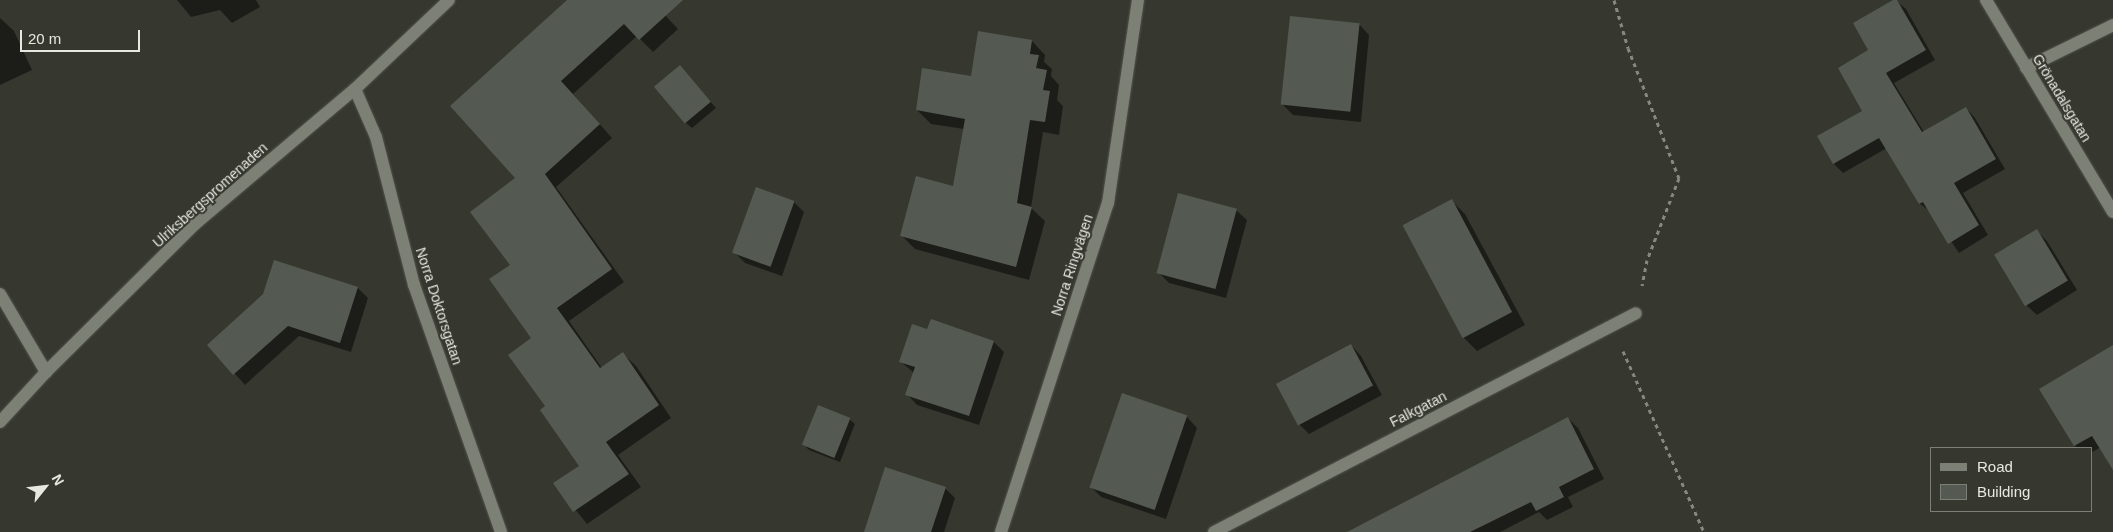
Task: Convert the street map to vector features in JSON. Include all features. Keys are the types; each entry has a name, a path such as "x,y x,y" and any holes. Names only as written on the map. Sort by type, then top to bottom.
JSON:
{"street":[{"name":"Ulriksbergspromenaden","path":"0,422 46,372 196,224 355,89 449,0"},
{"name":"Norra Ringvägen","path":"1001,532 1108,202 1138,0"},
{"name":"Grönadalsgatan","path":"1986,0 2113,212"},
{"path":"2026,68 2113,25"},
{"name":"Norra Doktorsgatan","path":"355,89 376,136 414,285 501,532"},
{"path":"0,294 46,372"},
{"name":"Falkgatan","path":"1214,532 1636,313"}],"path":[{"path":"1614,0 1628,48 1679,178 1647,260 1636,313"},
{"path":"1612,325 1704,532"}],"building":[{"path":"567,0 683,0 639,40 624,24 561,81 600,124 545,174 612,269 557,308 600,368 623,352 659,405 606,442 629,474 573,512 553,483 579,466 540,410 545,406 508,355 531,338 489,279 510,265 470,212 515,178 450,106"},
{"path":"1893,0 1897,0 1926,50 1886,73 1922,132 1966,107 1996,159 1954,183 1979,225 1948,244 1923,202 1919,204 1879,138 1833,164 1817,136 1862,111 1838,68 1868,50 1853,23"},
{"path":"1290,16 1360,23 1350,112 1281,105"},
{"path":"978,31 1032,40 1030,54 1039,55 1036,68 1047,70 1043,90 1050,91 1045,122 1030,120 1017,203 1032,207 1016,267 900,236 916,176 953,186 965,119 916,110 922,68 971,76"},
{"path":"680,65 711,102 685,124 654,87"},
{"path":"756,187 795,201 771,267 732,253"},
{"path":"1178,193 1237,209 1215,289 1157,273"},
{"path":"1452,199 1512,312 1463,338 1403,225"},
{"path":"2037,229 2068,280 2025,306 1994,255"},
{"path":"274,260 358,287 340,343 288,326 233,375 207,345 263,294"},
{"path":"931,319 994,341 969,416 905,395 915,367 899,362 912,324 927,329"},
{"path":"1351,344 1373,385 1298,425 1276,384"},
{"path":"2113,345 2113,470 2092,436 2074,446 2039,389"},
{"path":"1122,393 1187,415 1155,510 1089,488"},
{"path":"818,405 850,418 834,458 802,445"},
{"path":"1568,417 1594,469 1559,487 1564,497 1536,511 1531,502 1470,532 1347,532"},
{"path":"885,467 946,487 931,532 864,532"}]}
